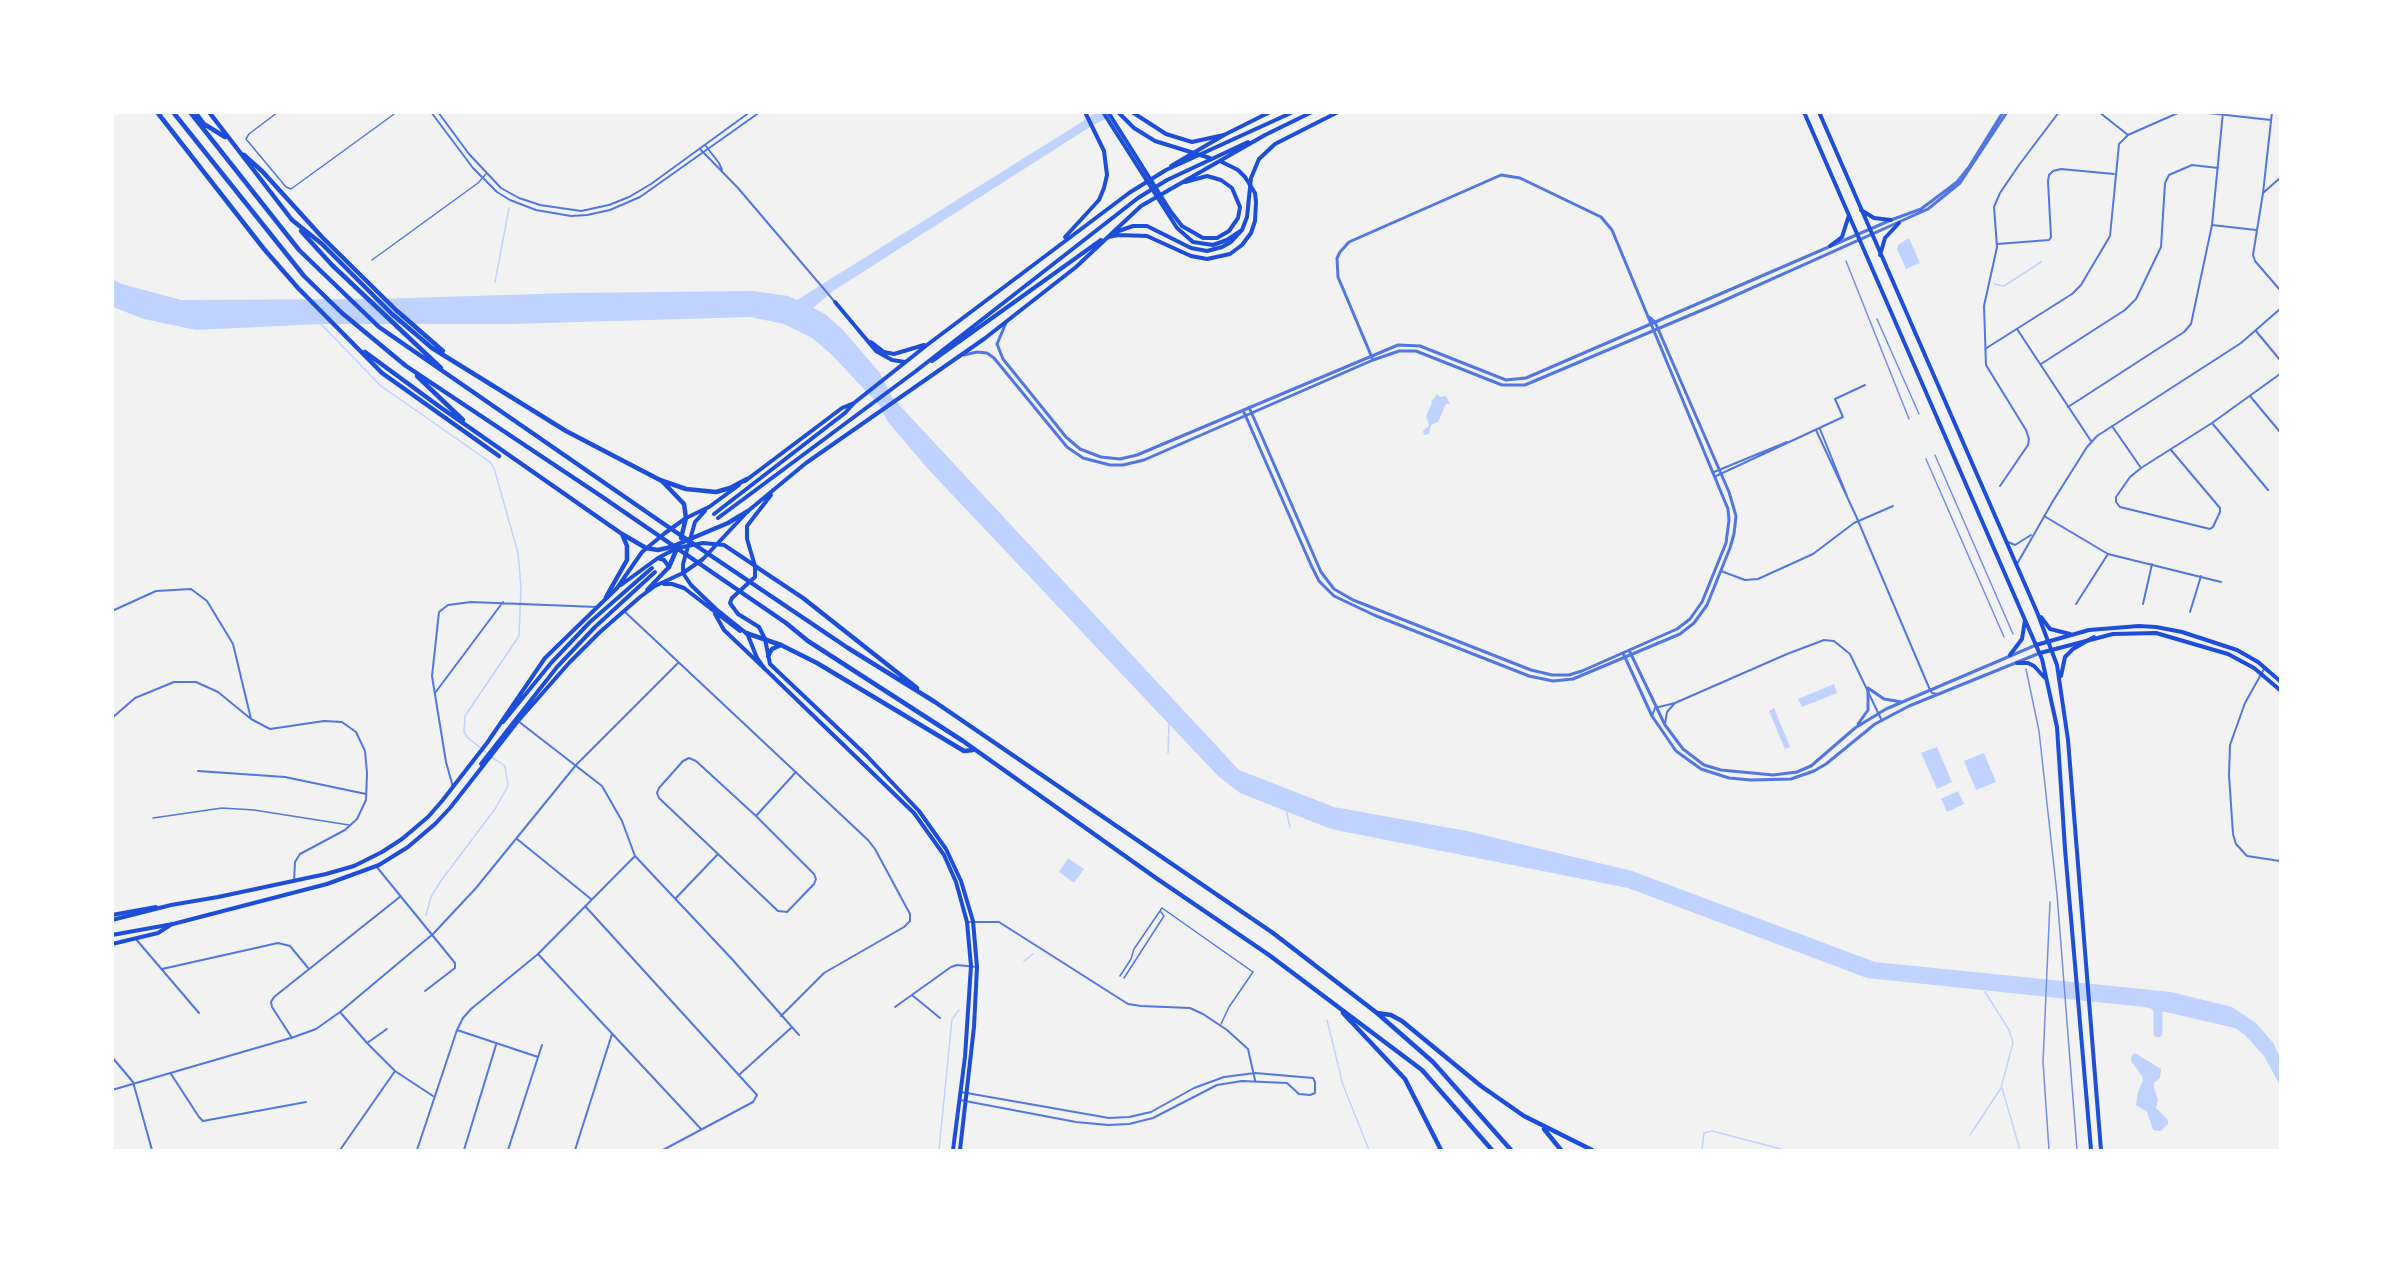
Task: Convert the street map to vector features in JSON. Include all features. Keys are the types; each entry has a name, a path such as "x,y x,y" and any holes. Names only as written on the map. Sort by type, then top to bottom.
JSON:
{"highway":[{"path":"157,112 298,288 391,381 499,456"},
{"path":"173,112 309,281 376,343 406,366 777,617 808,641 920,712 1269,955 1422,1070 1492,1150"},
{"path":"190,112 287,236 356,307 402,345 848,648 935,702 1273,933 1377,1013 1433,1062 1510,1150"},
{"path":"195,112 204,124 223,135 262,171 340,257 421,336 448,357 566,431 660,480 694,490 711,492 730,488 747,479"},
{"path":"209,112 286,213 332,265 454,380"},
{"path":"292,220 340,257"},
{"path":"351,341 431,400 622,534 646,548 661,550 678,546 748,511"},
{"path":"406,366 472,428"},
{"path":"660,480 684,504 686,518 669,567"},
{"path":"606,597 627,560 627,546 622,534"},
{"path":"755,566 803,598 935,702"},
{"path":"746,633 781,645 817,663 964,751 973,750"},
{"path":"768,656 772,649 781,645"},
{"path":"1331,1000 1405,1079 1440,1150"},
{"path":"1377,1013 1391,1015 1402,1021 1481,1086 1540,1125 1592,1150"},
{"path":"1540,1125 1561,1150"}],"main road":[{"path":"1103,112 1169,214 1188,239 1200,244 1219,244 1242,230"},
{"path":"1108,112 1169,214 1182,226 1203,238 1217,238 1229,231 1238,218 1240,207 1235,193 1221,180 1207,176 1177,184"},
{"path":"916,371 946,353 1095,244 1107,238 1119,234 1135,234 1158,240 1191,256 1206,259 1230,254 1242,245 1251,233 1257,210 1255,194 1245,177 1238,170 1222,162 1155,141 1134,128 1118,112"},
{"path":"1132,112 1157,130 1178,139 1192,142 1224,135"},
{"path":"714,514 845,413 905,362 1129,193 1176,162 1270,112"},
{"path":"1166,170 1293,112"},
{"path":"718,518 916,371 1138,198 1167,180 1312,112"},
{"path":"1107,236 1125,227 1147,226 1191,248 1207,251 1222,247 1231,242 1242,230 1247,218 1251,178 1258,159 1275,144 1338,112"},
{"path":"1804,112 2040,653 2057,727 2065,849 2091,1150"},
{"path":"1819,112 1868,230 2037,612 2061,679"},
{"path":"1060,243 1074,225 1089,212 1104,188 1106,166 1104,151 1085,113"},
{"path":"640,597 655,586 683,573 719,544 748,511 814,457 962,356 1039,297 1076,267 1141,206 1265,135"},
{"path":"1860,209 1874,218 1891,220"},
{"path":"1830,246 1842,237 1849,214"},
{"path":"1880,256 1885,238 1899,223"},
{"path":"834,300 863,336 882,355 892,360 905,362"},
{"path":"863,336 884,352 894,354 927,345"},
{"path":"764,668 746,633 716,609 691,585 683,573 682,566 695,522 709,507 842,408 854,403"},
{"path":"775,489 747,526 747,538 755,566 755,577 732,598 730,603 738,614 759,627 765,639 770,664 866,755 920,811 946,849 967,897 973,921 977,967 974,1027 953,1150"},
{"path":"617,588 646,548 686,518 709,507"},
{"path":"487,743 514,700 545,658 606,597 658,558 678,546 719,544 755,566"},
{"path":"490,755 573,660 669,567 664,560 658,558"},
{"path":"112,915 294,881 354,866 382,852 428,817 550,663 590,622 654,570 557,667 435,824 408,847 376,866 327,884 173,924 112,935"},
{"path":"655,586 668,584 680,586 746,633"},
{"path":"2037,612 2050,629 2070,634"},
{"path":"715,613 724,630 898,795 929,831 950,866 964,906 971,966 963,1093 965,1101 960,1150"},
{"path":"2010,655 2022,639 2025,619"},
{"path":"2036,645 2070,634 2113,627 2156,627 2237,650 2265,667 2280,681"},
{"path":"2040,653 2094,637 2156,633 2228,654 2261,674 2280,690"},
{"path":"2094,637 2073,649 2065,657 2061,666 2061,679 2068,740 2101,1150"},
{"path":"2017,663 2028,663 2034,666 2047,681"},
{"path":"112,920 171,905"},
{"path":"112,944 158,933 173,924"}],"street":[{"path":"431,112 482,178 504,196 536,210 555,214 587,215 627,204 658,186 760,112"},
{"path":"438,112 486,174 501,188 519,198 540,205 581,211 609,205 629,197 750,112"},
{"path":"1007,321 998,340 1000,354 1066,437 1076,446 1091,454 1120,459 1134,456 1387,348 1408,344 1420,346 1500,378 1516,380 1534,375 1830,246 1921,209 1957,182 2005,112"},
{"path":"962,356 977,352 987,353 994,358 1067,447 1083,458 1101,464 1123,465 1144,460 1399,351 1416,351 1502,385 1519,386 1658,329 1928,209 1960,183 2005,112"},
{"path":"2000,486 2028,445 2029,439 2026,430 1987,370 1984,306 1997,244 1995,203 2019,165 2059,112"},
{"path":"2099,112 2128,135"},
{"path":"1985,349 2077,289 2107,244 2111,232 2118,146 2128,135 2180,112"},
{"path":"2199,112 2271,120"},
{"path":"2272,112 2253,258 2280,289"},
{"path":"2068,406 2188,328 2192,321 2204,273 2212,225 2223,114"},
{"path":"705,145 722,170 834,300"},
{"path":"699,149 722,170"},
{"path":"2041,364 2125,310 2136,299 2161,247 2164,183 2169,176 2194,165 2218,168"},
{"path":"1997,244 2049,240 2053,234 2048,181 2052,172 2061,169 2115,174"},
{"path":"1249,407 1318,566 1329,583 1340,593 1412,624 1545,674 1574,674 1677,629 1690,619 1702,602 1726,543 1728,509 1650,325 1649,317 1607,222 1601,217 1520,178 1501,175 1349,242 1340,252 1336,266 1338,277 1374,360"},
{"path":"2263,193 2280,178"},
{"path":"2212,225 2256,230"},
{"path":"2016,567 2044,516 2091,441 2112,425 2216,361 2256,331 2280,309"},
{"path":"1243,410 1311,566 1324,586 1339,600 1529,676 1544,680 1573,680 1680,634 1694,623 1707,605 1730,548 1736,516 1721,471 1655,322 1649,317"},
{"path":"2017,329 2091,441"},
{"path":"2256,331 2280,360"},
{"path":"2171,450 2220,508 2213,527 2210,529 2120,507 2116,498 2130,477 2141,468 2212,423 2280,374"},
{"path":"1715,474 1842,417 1836,398 1865,385"},
{"path":"2250,396 2280,432"},
{"path":"2212,423 2268,490"},
{"path":"2112,425 2141,468"},
{"path":"1818,429 1930,690 1938,694"},
{"path":"1721,571 1745,580 1758,579 1813,554 1858,521 1893,506"},
{"path":"2044,516 2109,554 2221,582"},
{"path":"2004,540 2015,546 2034,534"},
{"path":"2076,604 2109,554"},
{"path":"2143,604 2152,564"},
{"path":"2190,612 2201,576"},
{"path":"112,611 156,591 191,589 207,601 233,644 251,718"},
{"path":"435,693 503,602"},
{"path":"453,787 446,762 432,676 439,612 453,603 516,602 597,607"},
{"path":"624,611 872,844 910,915 910,921 904,927 828,969 782,1016"},
{"path":"1655,708 1675,703 1824,640 1834,641 1850,654 1882,721"},
{"path":"1629,650 1655,708 1683,749 1704,765 1721,770 1773,775 1797,772 1811,766 1855,728 1879,713 2036,645"},
{"path":"1623,653 1652,716 1664,736 1689,762 1718,775 1751,780 1791,779 1814,771 1826,764 1867,729 1882,721 1938,694 2040,653"},
{"path":"112,1090 133,1082 292,1038 316,1029 340,1012 433,934 476,888 576,765 678,663"},
{"path":"2265,667 2237,722 2230,745 2229,775 2233,834 2236,844 2247,856 2280,861"},
{"path":"112,718 135,698 174,682 196,682 218,692 251,718 270,729 324,721 342,722 356,732 365,751 368,773 366,794 357,819 300,854 295,862 294,881"},
{"path":"1868,688 1884,699 1903,702"},
{"path":"1855,728 1868,710 1868,688"},
{"path":"1665,725 1667,712 1675,703"},
{"path":"1652,716 1655,708"},
{"path":"518,721 602,786 610,796 635,856 731,958 799,1035"},
{"path":"689,758 696,761 756,816 814,874 816,879 790,909 784,912 778,911 718,854 659,798 657,793 682,761 689,758"},
{"path":"198,771 285,777 366,794"},
{"path":"756,816 795,773"},
{"path":"517,839 591,899"},
{"path":"675,899 718,854"},
{"path":"417,1150 457,1030 471,1009 538,954 635,856"},
{"path":"376,866 433,934 456,966 425,991"},
{"path":"292,1038 272,1007 271,1002 274,997 401,896"},
{"path":"585,906 756,1092 756,1100 663,1150"},
{"path":"967,922 999,922 1128,1004 1190,1008 1220,1025 1248,1049 1255,1080"},
{"path":"135,938 199,1013"},
{"path":"162,969 279,942 290,946 309,969"},
{"path":"538,954 702,1129"},
{"path":"896,1007 951,967 957,965 977,967"},
{"path":"912,995 940,1018"},
{"path":"340,1012 395,1071 434,1096"},
{"path":"740,1074 792,1028"},
{"path":"367,1043 387,1029"},
{"path":"457,1030 496,1045 538,1057"},
{"path":"575,1150 612,1034"},
{"path":"464,1150 496,1045"},
{"path":"508,1150 542,1045"},
{"path":"112,1057 133,1082 152,1150"},
{"path":"340,1150 395,1071"},
{"path":"170,1072 203,1121 306,1102"},
{"path":"960,1100 1077,1122 1108,1125 1129,1124 1153,1118 1217,1085 1255,1080 1287,1083 1299,1094 1315,1093 1315,1082 1313,1078 1255,1074 1214,1080 1151,1112 1129,1117 1109,1118 963,1093"}],"lane":[{"path":"278,112 249,134 246,139 286,187 291,189 397,112"},
{"path":"372,260 486,174"},
{"path":"153,818 222,808 254,810 350,825"},
{"path":"1120,976 1134,949 1162,908 1254,972 1220,1025"},
{"path":"1124,978 1164,916 1160,911"}],"water":[{"path":"1096,113 1118,113 1093,125 833,291 813,308 825,314 842,329 880,373 892,397 1239,770 1334,807 1467,831 1632,871 1875,962 2171,992 2232,1007 2256,1023 2274,1044 2280,1058 2280,1085 2264,1056 2245,1035 2235,1028 2144,1007 1867,978 1628,888 1331,829 1240,793 1218,776 927,468 888,422 880,406 830,353 812,338 784,324 750,317 512,324 321,324 196,330 144,319 113,307 112,279 122,284 181,300 376,299 570,293 754,291 788,296 797,300"},
{"path":"1909,238 1920,263 1906,269 1897,249 1898,245"},
{"path":"1437,394 1440,397 1446,396 1450,404 1446,404 1438,422 1431,425 1429,434 1424,435 1423,431 1429,425 1426,416"},
{"path":"1834,684 1837,693 1802,707 1798,699"},
{"path":"1774,708 1790,747 1785,749 1769,711"},
{"path":"1937,747 1952,782 1937,789 1921,753"},
{"path":"1984,753 1996,782 1976,790 1964,761"},
{"path":"1958,791 1964,804 1947,812 1941,799"},
{"path":"1068,858 1084,869 1074,883 1059,872"},
{"path":"2135,1053 2161,1069 2160,1078 2154,1083 2158,1100 2156,1108 2168,1120 2168,1124 2161,1131 2153,1130 2147,1112 2136,1105 2143,1080 2131,1061"}],"waterway":[{"path":"495,282 509,208"},
{"path":"1994,284 2004,286 2041,262"},
{"path":"321,324 381,386 490,462 494,468 518,553 521,587 519,636 465,716 464,732 467,737 488,754"},
{"path":"1168,753 1169,724"},
{"path":"426,915 431,897 440,882 495,809 508,786 505,766 492,757"},
{"path":"1286,810 1290,827"},
{"path":"1024,961 1033,954"},
{"path":"1970,1135 2001,1088 2013,1043 2009,1030 1985,992"},
{"path":"2152,1001 2158,1010 2158,1033"},
{"path":"939,1150 952,1019 959,1010"},
{"path":"1327,1020 1343,1085 1369,1150"},
{"path":"2002,1088 2020,1150"},
{"path":"1702,1150 1704,1133 1712,1131 1785,1150"}],"railway":[{"path":"1846,261 1909,419"},
{"path":"1877,319 1919,414"},
{"path":"1935,455 2013,634"},
{"path":"1926,459 2004,637"},
{"path":"2026,669 2039,731 2057,894 2077,1150"},
{"path":"2049,1150 2043,1062 2050,902"}]}
